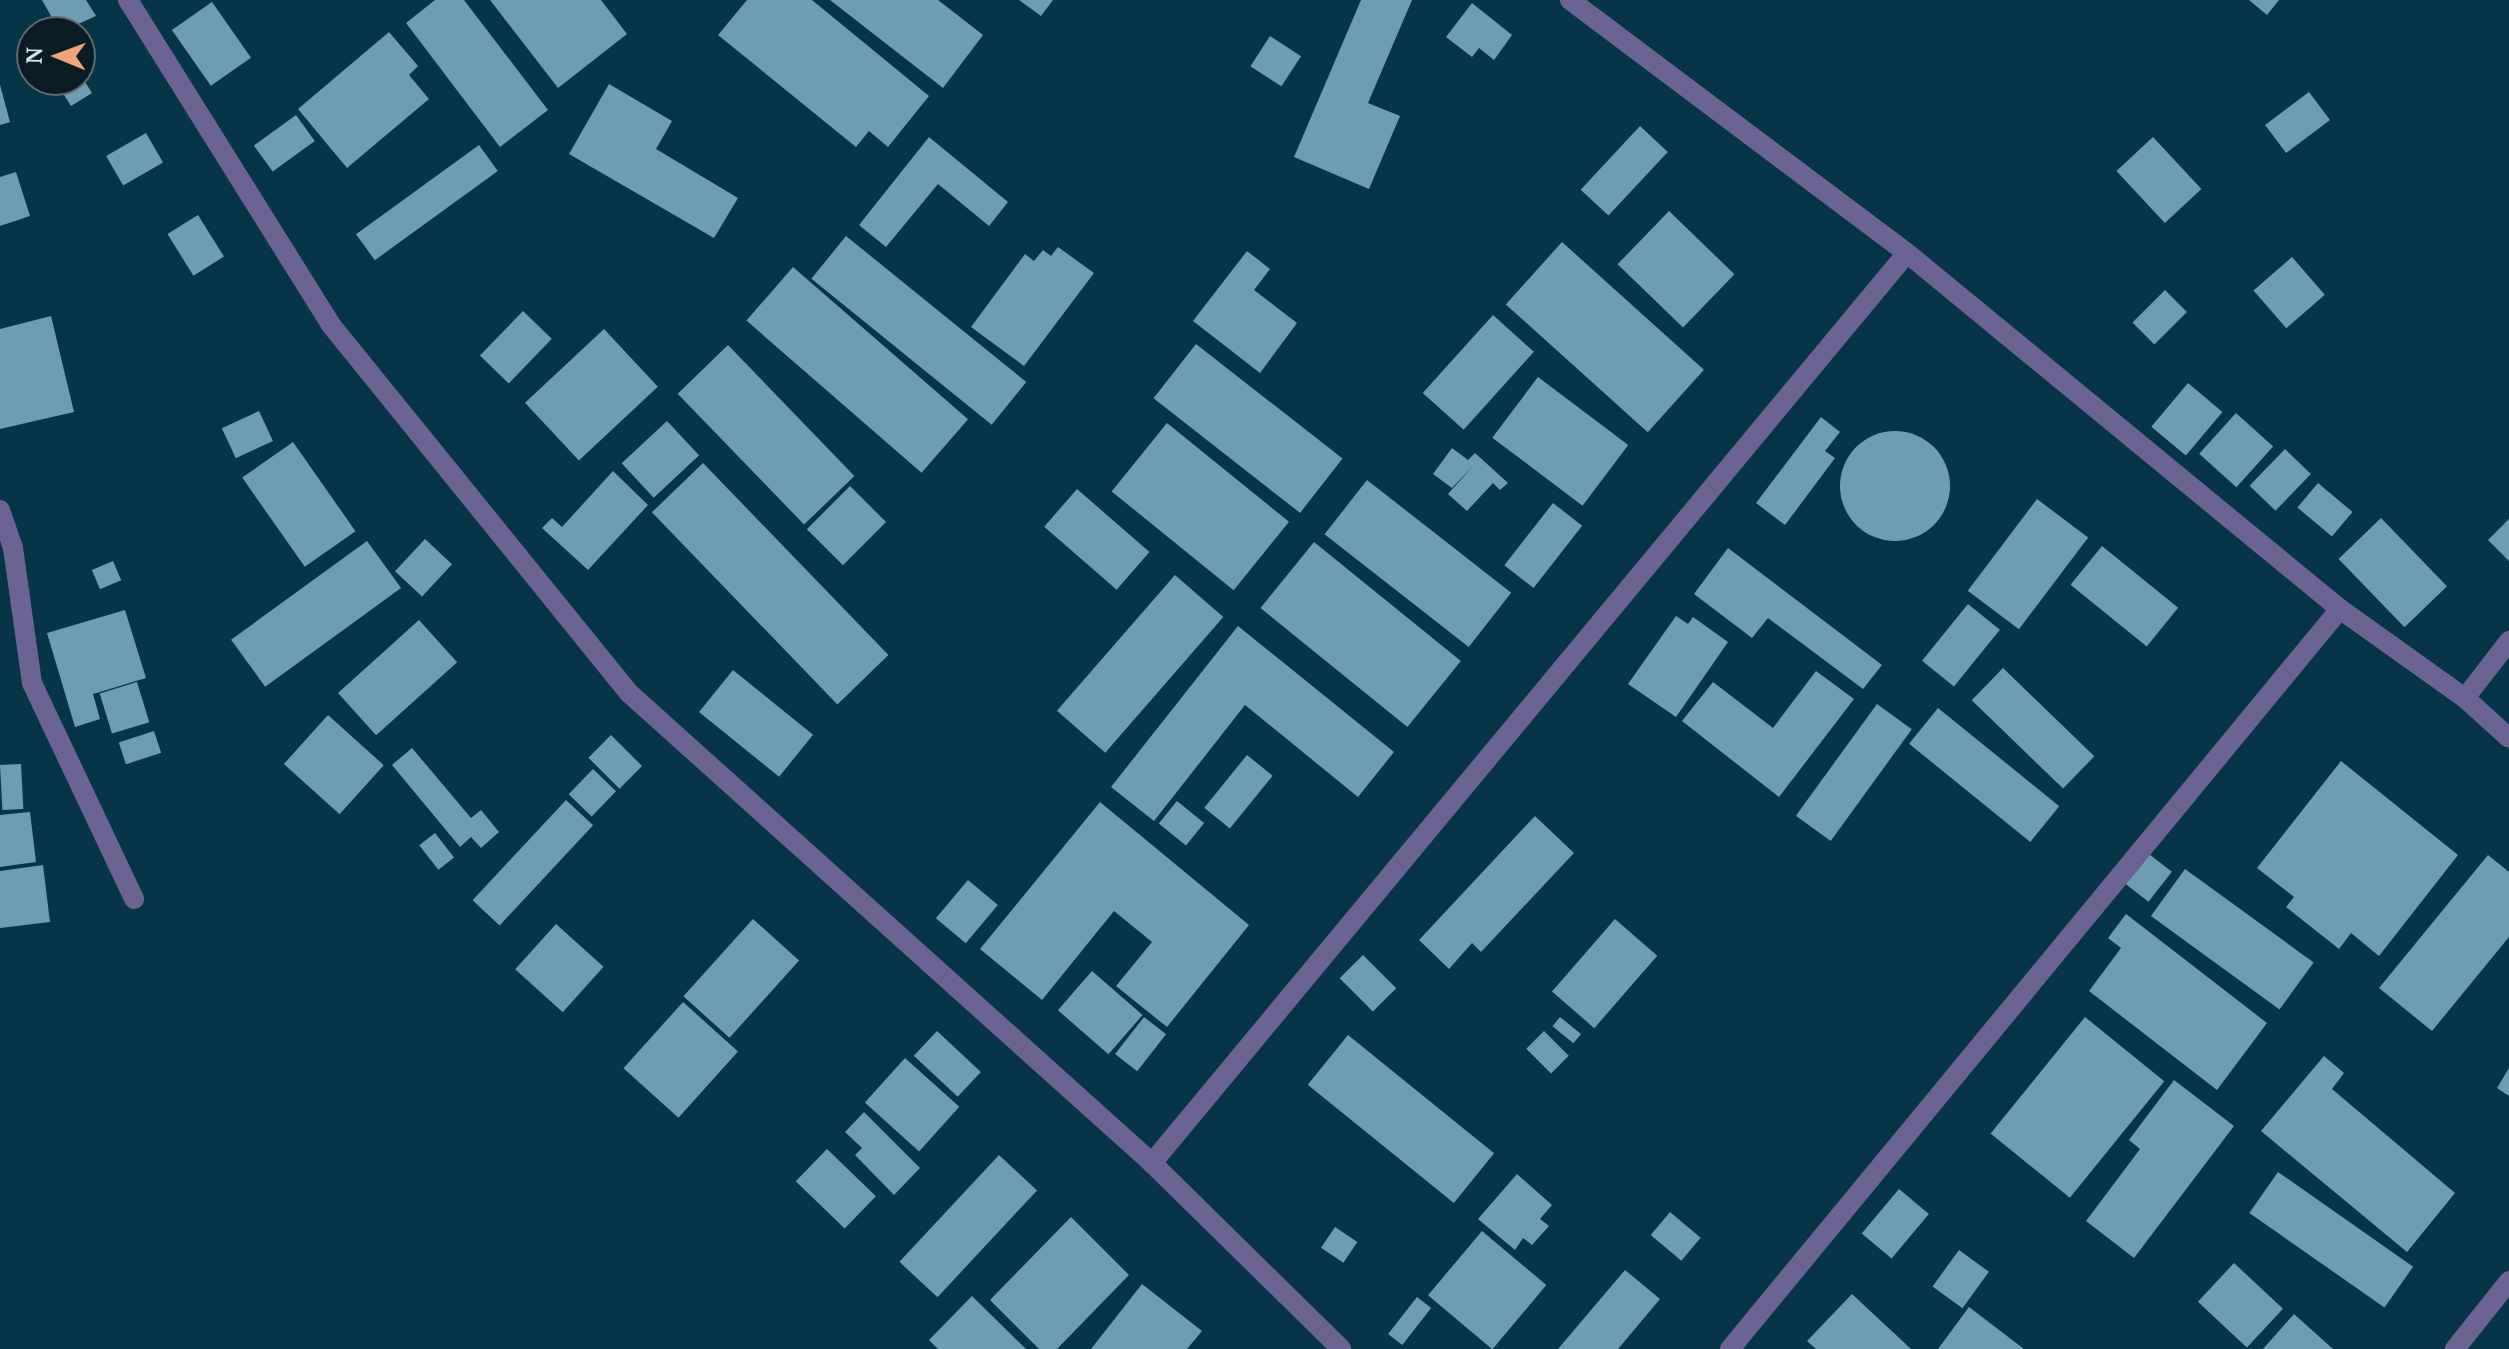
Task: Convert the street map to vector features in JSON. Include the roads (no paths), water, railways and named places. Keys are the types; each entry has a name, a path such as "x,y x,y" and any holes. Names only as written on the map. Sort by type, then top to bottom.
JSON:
{"street":[{"path":"128,0 331,325 629,693 1152,1163 1341,1349"},
{"path":"1570,0 1907,253 2340,609 2465,698 2509,738"},
{"path":"1152,1163 1907,253"},
{"path":"0,510 13,548 32,683 134,899"},
{"path":"1730,1349 2340,609"},
{"path":"2465,698 2509,641"},
{"path":"2455,1349 2509,1281"}]}
